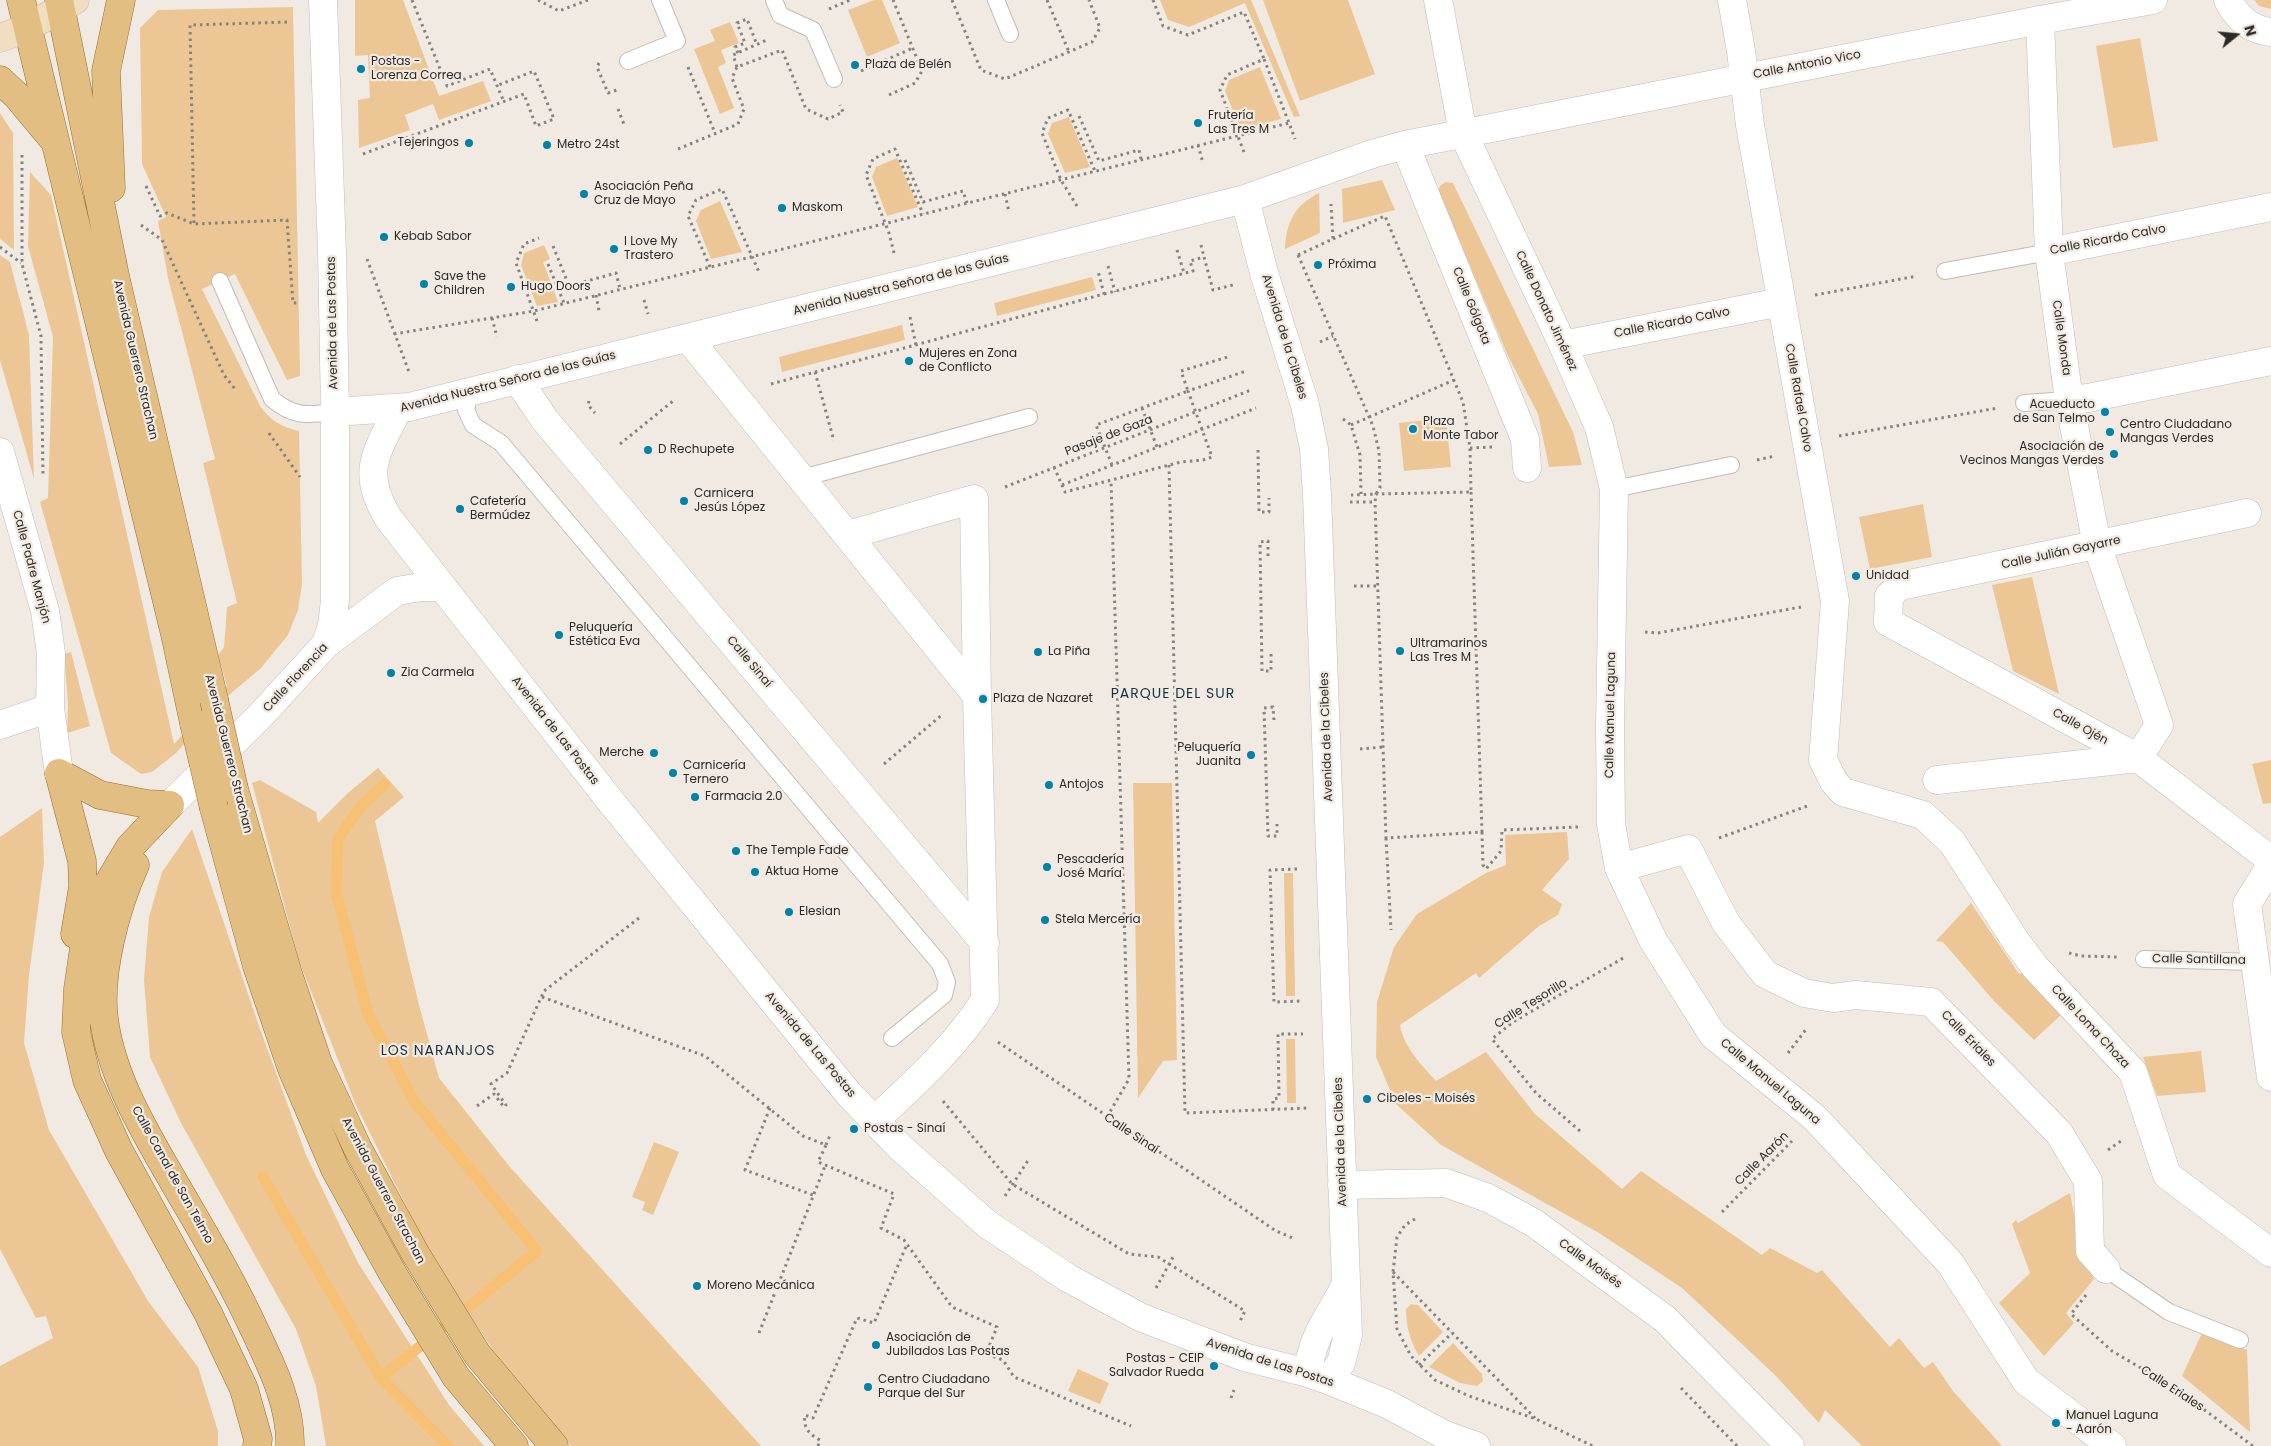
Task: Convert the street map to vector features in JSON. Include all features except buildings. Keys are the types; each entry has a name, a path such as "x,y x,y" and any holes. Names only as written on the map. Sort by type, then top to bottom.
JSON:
{"main road":[{"name":"Avenida Guerrero Strachan","path":"20,0 172,625 214,808 257,966 292,1068 335,1169 393,1274 456,1377 514,1446"},
{"path":"115,276 106,71 122,0"},
{"name":"Avenida Guerrero Strachan","path":"65,3 115,276 234,789 288,974 318,1063 358,1149 414,1253 477,1354 554,1446"},
{"path":"0,38 27,28 65,3"},
{"path":"0,80 17,96 56,143"},
{"path":"59,773 100,795 147,804 170,805"},
{"path":"59,773 82,861 83,887 71,967 76,1032 87,1080 119,1151 208,1313 244,1389 258,1439 257,1446"},
{"path":"76,1032 78,989 84,948 91,924 108,884 130,847 170,805"},
{"name":"Calle Canal de San Telmo","path":"170,805 134,866 118,913 103,978 104,1019 116,1068 146,1133 240,1298 278,1381 290,1434 290,1446"}],"street":[{"name":"Avenida de Las Postas","path":"323,0 335,412 335,600 332,626 326,644"},
{"name":"Calle Donato Jiménez","path":"1438,0 1462,133 1563,345 1599,427 1614,489 1612,630"},
{"name":"Calle Rafael Calvo","path":"1732,0 1750,125 1835,601 1823,760 1834,782 1843,792 1923,815"},
{"name":"Calle Antonio Vico","path":"1462,133 1744,77 2152,0"},
{"path":"2228,0 2235,14 2259,31 2271,32"},
{"name":"Calle Monda","path":"2040,20 2049,252 2069,400 2097,545 2159,725 2138,758"},
{"name":"Avenida Nuestra Señora de las Guías","path":"335,412 398,409 688,338 1245,199 1372,154 1462,133"},
{"name":"Calle Gólgota","path":"1405,145 1525,439 1528,468"},
{"name":"Avenida de la Cibeles","path":"1245,199 1264,273 1305,405 1314,449 1321,586 1346,1284 1335,1308 1318,1332 1310,1358 1318,1377"},
{"name":"Calle Ricardo Calvo","path":"2049,252 2271,207"},
{"name":"Calle Ricardo Calvo","path":"1563,345 1781,302"},
{"path":"688,338 977,696"},
{"path":"2069,400 2088,398 2271,360"},
{"name":"Calle Sinaí","path":"517,379 545,420 985,943"},
{"name":"Avenida de Las Postas","path":"398,409 376,452 374,463 375,494 389,519 612,803 848,1092 901,1148 987,1224 1068,1278 1140,1317 1244,1357 1318,1377 1387,1404 1443,1441 1476,1446"},
{"name":"Calle Padre Manjón","path":"0,452 10,530 45,611 51,653 50,708 59,773"},
{"path":"848,535 974,499 985,1000 971,1022 874,1121"},
{"name":"Calle Julián Gayarre","path":"1888,608 1889,596 1900,586 2247,513"},
{"name":"Calle Florencia","path":"170,805 260,715 326,644 397,591 421,587 441,587"},
{"name":"Calle Ojén","path":"1888,608 1888,622 2138,758 2271,860"},
{"name":"Calle Manuel Laguna","path":"1612,630 1611,824 1619,868 1653,940 1712,1035 1815,1118 1950,1263 2026,1381 2112,1446"},
{"path":"0,725 50,708"},
{"path":"1937,780 2138,758"},
{"name":"Calle Loma Choza","path":"1923,815 1952,842 2017,943 2036,968 2133,1072 2167,1175 2271,1254"},
{"path":"1619,868 1688,849"},
{"name":"Calle Eriales","path":"1688,849 1726,923 1765,974 1804,994 1833,998 1856,995 1931,1002 2060,1133 2088,1181 2090,1251 2106,1269"},
{"path":"2271,865 2247,904 2271,1077"},
{"name":"Calle Moisés","path":"1342,1185 1446,1183 1488,1198 1534,1223 1666,1319 1790,1446"}],"lane":[{"path":"628,61 677,41 660,0"},
{"path":"774,0 780,15 813,30 834,79"},
{"path":"996,0 1010,34"},
{"name":"Calle Ricardo Calvo","path":"1945,271 2049,252"},
{"path":"220,281 272,399 284,409 297,414 335,412"},
{"path":"471,391 466,410 473,425 501,443 940,964 947,982 944,995 892,1038"},
{"path":"2024,402 2069,400"},
{"path":"802,478 1029,417"},
{"path":"1614,489 1731,465"},
{"name":"Calle Santillana","path":"2144,959 2254,962"},
{"path":"2106,1269 2169,1312 2240,1340"}],"path":[{"path":"412,0 446,86 490,69 504,102"},
{"path":"538,0 560,11 588,0"},
{"path":"838,5 850,0"},
{"path":"889,94 915,82 922,71 894,0"},
{"path":"1047,0 1069,52"},
{"path":"1153,0 1163,26 1188,35 1244,12 1295,139"},
{"path":"738,53 735,47 745,43 737,23 747,19 757,45"},
{"path":"194,224 190,25 293,22"},
{"path":"738,67 733,55 750,48"},
{"path":"871,66 913,48"},
{"path":"678,149 738,124 744,109 732,78 738,67 782,50 806,109 828,119 843,112"},
{"path":"1244,152 1220,90 1227,75 1264,59"},
{"path":"360,155 524,94 536,126 554,119 534,71 496,86"},
{"path":"692,79 715,133"},
{"path":"618,109 625,127"},
{"path":"1067,189 1061,180 1042,133 1048,118 1068,110 1096,171"},
{"path":"1079,116 1099,161 1139,150 1141,159"},
{"path":"394,334 534,311 564,304 1289,123"},
{"path":"1198,145 1203,163"},
{"path":"889,233 866,175 873,159 895,149 923,214"},
{"path":"22,154 22,264 41,336 43,481"},
{"path":"905,160 923,202 963,191 967,203"},
{"path":"145,183 160,216 167,214 194,224 287,220 293,303 304,302"},
{"path":"710,267 688,216 696,200 722,189 759,272"},
{"path":"1005,194 1009,212"},
{"path":"1330,199 1333,239"},
{"path":"1292,258 1385,216 1463,402 1470,448 1483,865 1486,869 1501,852 1502,830 1584,826"},
{"path":"537,321 516,263 524,244 538,238"},
{"path":"553,246 569,286 616,273 620,289"},
{"path":"0,247 22,264"},
{"path":"365,251 409,372"},
{"path":"1203,251 1213,290 1237,283"},
{"path":"1178,255 1184,273"},
{"path":"1298,255 1370,418 1379,450 1380,488 1376,494 1375,502 1377,586 1391,930"},
{"path":"771,384 1193,271 1190,261 1204,257"},
{"path":"548,264 564,304"},
{"path":"1810,296 1911,277"},
{"path":"1101,282 1104,294"},
{"path":"596,295 599,311"},
{"path":"492,318 497,337"},
{"path":"913,328 916,346"},
{"path":"1323,340 1333,336"},
{"path":"1054,468 1065,492 1169,465 1212,457 1181,371 1231,356"},
{"path":"1112,465 1096,425 1246,371"},
{"path":"816,372 835,443"},
{"path":"1351,425 1454,380"},
{"name":"Pasaje de Gaza","path":"974,499 1251,390"},
{"path":"589,401 588,405 594,413"},
{"path":"620,444 673,401"},
{"path":"1846,435 2004,406"},
{"path":"1142,408 1157,447"},
{"path":"1062,485 1256,408"},
{"path":"1470,448 1485,447"},
{"path":"1258,450 1259,512 1270,512 1269,498"},
{"path":"1169,465 1185,1113 1296,1108"},
{"path":"1107,1117 1129,1079 1111,481"},
{"path":"1375,502 1347,502 1347,495 1471,492"},
{"path":"1268,556 1268,541 1260,542 1262,671 1271,671 1271,651"},
{"path":"1364,586 1377,586"},
{"path":"1658,633 1784,610"},
{"path":"1274,720 1273,707 1264,708 1268,836 1277,836 1277,824"},
{"path":"884,764 945,712"},
{"path":"1374,748 1383,747"},
{"path":"1688,849 1806,807"},
{"path":"1386,838 1482,832"},
{"path":"1293,869 1270,870 1274,1002 1295,1001"},
{"path":"477,1106 494,1094 504,1107 506,1105 491,1084 507,1073 544,991 640,918"},
{"name":"Calle Tesorillo","path":"1580,1131 1536,1093 1492,1040 1513,1022 1630,953"},
{"path":"2081,956 2107,957"},
{"path":"542,997 705,1056 803,1136 826,1146"},
{"name":"Calle Sinaí","path":"971,1022 1276,1231 1294,1239"},
{"path":"1785,1056 1809,1026"},
{"path":"1273,1110 1273,1099 1279,1098 1278,1034 1295,1034"},
{"path":"942,1101 1012,1184 1130,1254 1158,1257 1245,1311 1237,1326"},
{"path":"770,1108 746,1170 813,1196"},
{"name":"Calle Aarón","path":"1722,1212 1815,1118"},
{"path":"2082,1170 2149,1120"},
{"path":"831,1133 818,1162 894,1194 881,1228 907,1244 952,1307 998,1327 986,1354 1003,1360 1014,1377 1131,1426"},
{"path":"987,1224 1028,1159"},
{"path":"759,1333 825,1166"},
{"path":"1418,1217 1405,1225 1397,1238 1393,1272 1397,1329 1419,1365 1434,1380 1469,1396 1536,1419 1593,1446"},
{"path":"818,1446 820,1440 806,1429 805,1415 813,1418 857,1318 874,1324 907,1244"},
{"path":"1393,1272 1536,1419"},
{"name":"Calle Eriales","path":"2073,1311 2071,1314 2112,1351 2175,1388 2253,1446"},
{"path":"1419,1365 1452,1333"},
{"path":"1678,1384 1737,1446"}],"shaded area":[{"path":"355,0 403,0 439,96 483,81 491,101 439,120 433,104 405,115 410,130 359,148 358,100 370,98 368,55 355,56"},
{"path":"874,0 882,0 900,43 867,57 848,10"},
{"path":"1160,0 1251,0 1300,116 1294,117 1245,3 1189,27 1168,20"},
{"path":"1263,0 1348,0 1375,74 1300,101"},
{"path":"2254,0 2271,0 2271,9 2259,6"},
{"path":"293,7 300,376 287,380 235,274 202,289 260,406 276,422 299,431 302,584 298,610 288,635 261,668 229,695 176,753 152,772 141,774 111,753 40,502 48,498 53,337 28,246 30,172 51,195 174,744 227,686 218,655 224,647 227,607 237,603 203,463 215,459 168,278 158,221 166,217 142,164 140,28 158,10"},
{"path":"730,22 739,43 721,50 726,63 718,67 734,108 720,114 694,49 715,41 710,30"},
{"path":"2140,38 2158,141 2113,148 2096,46"},
{"path":"1260,67 1281,119 1241,130 1225,91 1229,80"},
{"path":"0,113 13,133 14,250 0,239"},
{"path":"1069,117 1090,167 1065,173 1048,134 1052,123"},
{"path":"897,158 918,207 887,216 872,177 876,167"},
{"path":"1382,180 1395,210 1343,223 1342,189"},
{"path":"1446,182 1453,183 1573,432 1582,465 1549,467 1538,414 1508,356 1438,190"},
{"path":"1319,193 1320,233 1285,249 1287,231 1293,215 1304,203"},
{"path":"720,201 742,252 711,259 696,221 701,210"},
{"path":"544,245 550,259 543,262 558,302 537,306 521,265 524,253"},
{"path":"0,255 10,262 29,335 34,479 0,360"},
{"path":"1092,277 1096,290 997,316 994,303"},
{"path":"902,325 905,340 782,372 779,357"},
{"path":"1446,418 1451,467 1404,471 1399,423"},
{"path":"1923,504 1932,557 1870,569 1859,517"},
{"path":"2032,577 2059,694 2013,671 1992,585"},
{"path":"71,652 90,726 67,733 68,704 64,654"},
{"path":"2271,760 2271,803 2263,804 2252,764"},
{"path":"378,768 404,797 375,821 419,1005 439,1078 510,1167 761,1446 571,1446 502,1364 431,1256 355,1103 299,961 252,783 260,780 316,812 318,823 348,793"},
{"path":"1133,783 1172,783 1177,1060 1163,1061 1138,1098"},
{"path":"42,808 44,863 29,975 24,1043 49,1130 148,1301 198,1367 218,1431 218,1446 0,1446 0,1366 53,1338 46,1316 36,1318 0,1249 0,837"},
{"path":"192,829 259,1026 306,1155 357,1261 449,1405 484,1446 326,1446 316,1386 296,1329 181,1123 150,1057 144,980 149,917 162,872"},
{"path":"1567,832 1569,859 1542,890 1562,904 1558,915 1539,926 1479,978 1476,973 1400,1025 1409,1048 1436,1081 1486,1052 1535,1114 1622,1189 1641,1171 1762,1255 1770,1248 1817,1273 1822,1270 1890,1347 1899,1338 1924,1368 1933,1362 1953,1391 2002,1446 1862,1446 1825,1410 1819,1423 1775,1375 1682,1288 1599,1233 1441,1145 1396,1104 1376,1057 1377,1002 1394,947 1417,914 1486,873 1506,865 1505,835"},
{"path":"1284,873 1293,873 1295,996 1286,996"},
{"path":"1971,903 2019,974 2022,973 2062,1014 2034,1040 1994,1001 1943,942 1936,941"},
{"path":"1286,1039 1295,1039 1296,1103 1287,1103"},
{"path":"2201,1051 2206,1092 2157,1096 2143,1057"},
{"path":"654,1142 679,1152 653,1215 642,1210 645,1202 632,1197"},
{"path":"2070,1193 2081,1250 2094,1279 2066,1313 2074,1323 2044,1356 1999,1303 2030,1273 2012,1224 2016,1220 2018,1223"},
{"path":"1411,1304 1418,1305 1443,1332 1419,1356 1411,1339 1407,1322 1406,1309"},
{"path":"2202,1333 2247,1350 2250,1432 2182,1376"},
{"path":"1453,1343 1482,1374 1483,1381 1477,1386 1460,1383 1429,1367"},
{"path":"1078,1369 1109,1383 1100,1404 1068,1391"}],"waterway":[{"path":"381,1378 537,1251 414,1101 368,1014 336,892 338,839 359,808 385,784"},
{"path":"263,1177 381,1378 448,1446"}],"place":[{"name":"Plaza de Belén","path":"855,65"},
{"name":"Postas - Lorenza Correa","path":"361,69"},
{"name":"Frutería Las Tres M","path":"1198,123"},
{"name":"Tejeringos","path":"469,143"},
{"name":"Metro 24st","path":"547,145"},
{"name":"Asociación Peña Cruz de Mayo","path":"584,194"},
{"name":"Maskom","path":"782,208"},
{"name":"Kebab Sabor","path":"384,237"},
{"name":"I Love My Trastero","path":"614,249"},
{"name":"Próxima","path":"1318,265"},
{"name":"Save the Children","path":"424,284"},
{"name":"Hugo Doors","path":"511,287"},
{"name":"Mujeres en Zona de Conflicto","path":"909,361"},
{"name":"Acueducto de San Telmo","path":"2105,412"},
{"name":"Plaza Monte Tabor","path":"1413,429"},
{"name":"Centro Ciudadano Mangas Verdes","path":"2110,432"},
{"name":"D Rechupete","path":"648,450"},
{"name":"Asociación de Vecinos Mangas Verdes","path":"2114,454"},
{"name":"Carnicera Jesús López","path":"684,501"},
{"name":"Cafetería Bermúdez","path":"460,509"},
{"name":"Unidad","path":"1856,576"},
{"name":"Peluquería Estética Eva","path":"559,635"},
{"name":"Ultramarinos Las Tres M","path":"1400,651"},
{"name":"La Piña","path":"1038,652"},
{"name":"Zia Carmela","path":"391,673"},
{"name":"Plaza de Nazaret","path":"983,699"},
{"name":"Merche","path":"654,753"},
{"name":"Peluquería Juanita","path":"1251,755"},
{"name":"Carnicería Ternero","path":"673,773"},
{"name":"Antojos","path":"1049,785"},
{"name":"Farmacia 2.0","path":"695,797"},
{"name":"The Temple Fade","path":"736,851"},
{"name":"Pescadería José María","path":"1047,867"},
{"name":"Aktua Home","path":"755,872"},
{"name":"Elesian","path":"789,912"},
{"name":"Stela Mercería","path":"1045,920"},
{"name":"Cibeles - Moisés","path":"1367,1099"},
{"name":"Postas - Sinaí","path":"854,1129"},
{"name":"Moreno Mecánica","path":"697,1286"},
{"name":"Asociación de Jubilados Las Postas","path":"876,1345"},
{"name":"Postas - CEIP Salvador Rueda","path":"1214,1366"},
{"name":"Centro Ciudadano Parque del Sur","path":"868,1387"},
{"name":"Manuel Laguna - Aarón","path":"2056,1423"}],"district":[{"name":"PARQUE DEL SUR","path":"1173,694"},
{"name":"LOS NARANJOS","path":"438,1051"}]}
